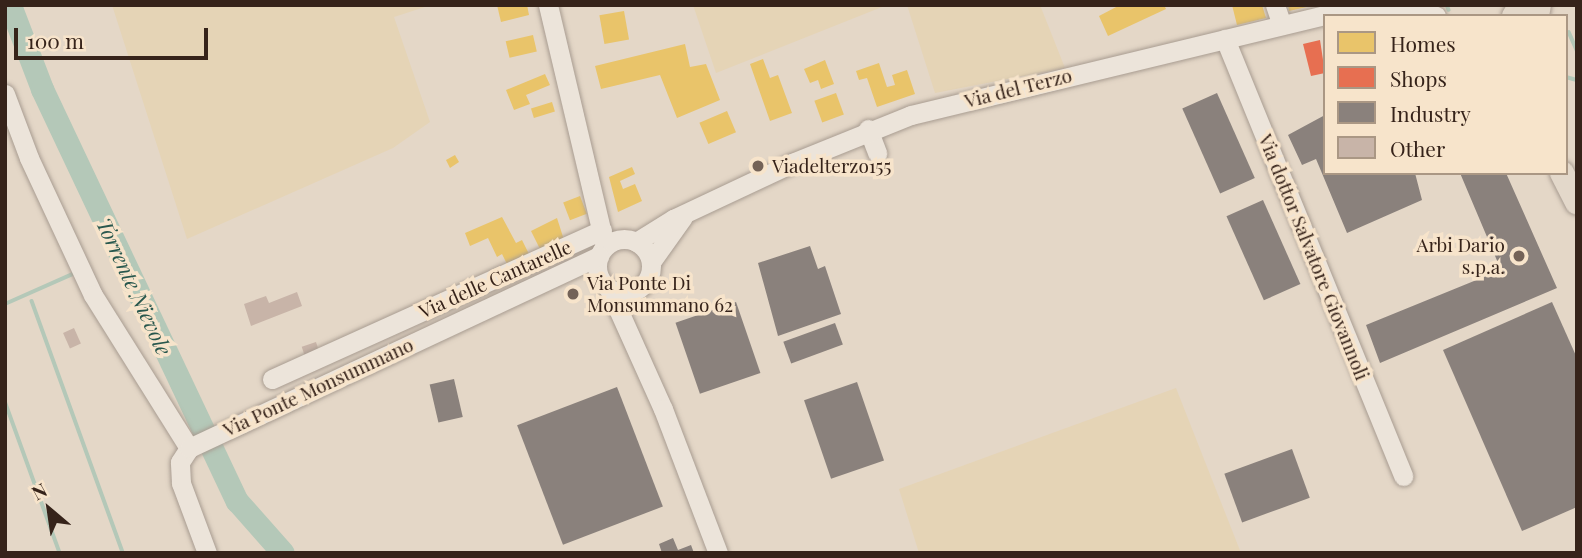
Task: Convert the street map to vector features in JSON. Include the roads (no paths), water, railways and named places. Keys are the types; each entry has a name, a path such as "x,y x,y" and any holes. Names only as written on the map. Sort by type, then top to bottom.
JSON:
{"main road":[{"path":"1563,175 1577,202"}],"street":[{"path":"548,5 579,151 613,243 605,284 631,334 718,553"},
{"path":"1275,5 1282,26"},
{"name":"Via del Terzo","path":"1331,14 1363,6 1397,6"},
{"path":"1397,6 1428,14"},
{"name":"Via del Terzo","path":"613,243 867,130 1010,89 1323,16"},
{"name":"Via dottor Salvatore Giovannoli","path":"1225,39 1403,475"},
{"path":"5,94 29,158 93,295 194,446 180,462 181,483 207,553"},
{"path":"867,130 877,153"},
{"path":"631,334 640,288 648,278 651,262 687,212"},
{"path":"613,243 651,262"},
{"name":"Via Ponte Monsummano","path":"194,446 545,280 613,243"},
{"name":"Via delle Cantarelle","path":"272,379 532,263 613,243"},
{"path":"532,263 545,280 605,284 628,293 640,288"}],"waterway":[{"name":"Torrente Nievole","path":"10,5 42,89 237,501 283,553"},
{"path":"1447,5 1449,10"},
{"path":"1569,32 1577,50"},
{"path":"1568,78 1577,80"},
{"path":"5,304 75,273"},
{"path":"32,301 123,553"},
{"path":"5,401 60,553"}],"place":[{"name":"Viadelterzo155","path":"758,166"},
{"name":"Arbi Dario s.p.a.","path":"1519,256"},
{"name":"Via Ponte Di Monsummano 62","path":"573,294"}]}
